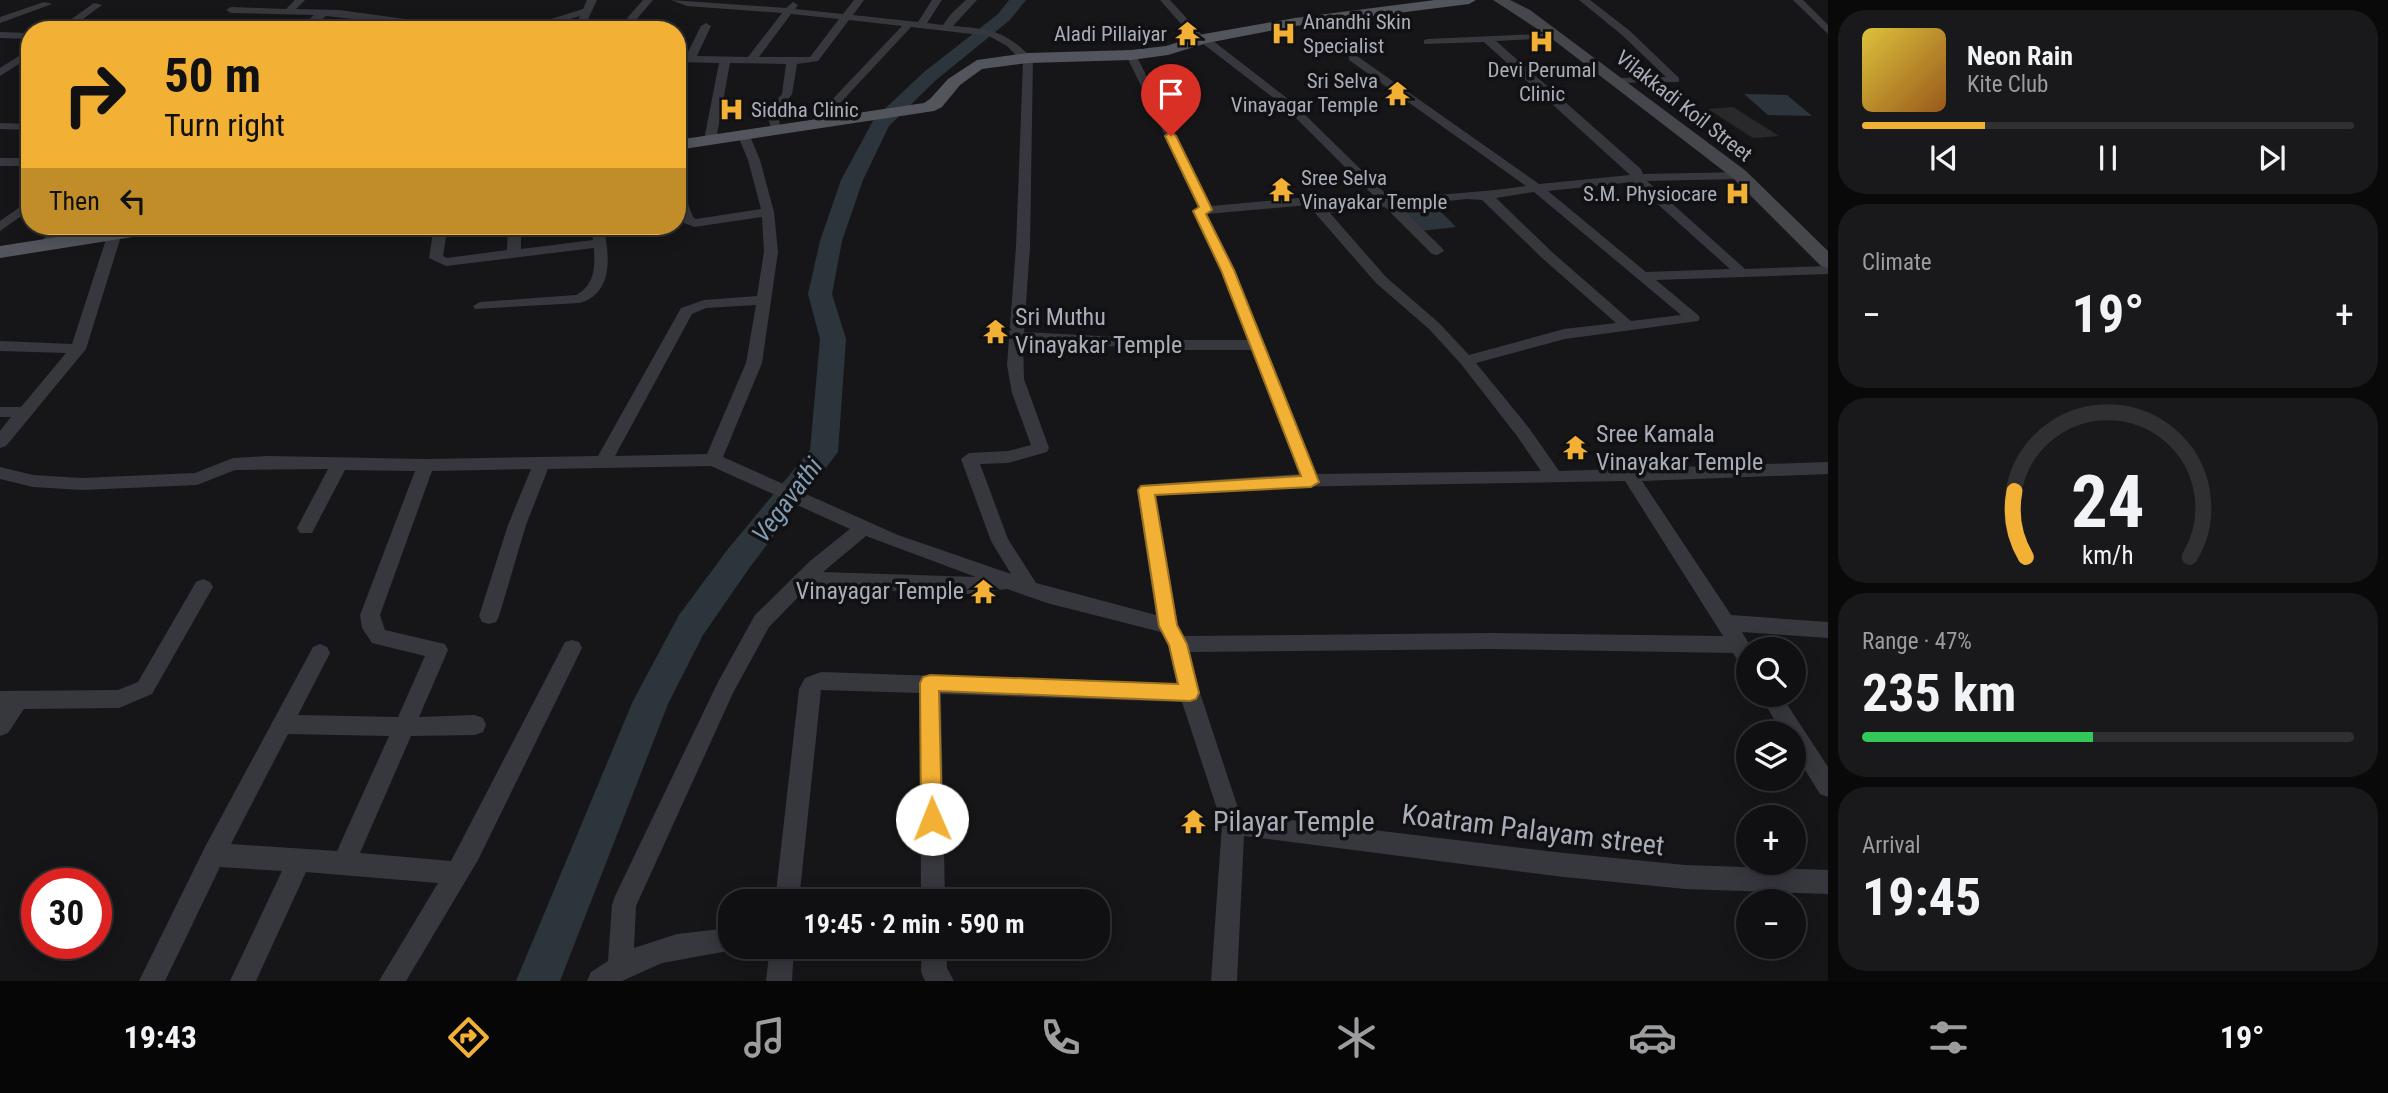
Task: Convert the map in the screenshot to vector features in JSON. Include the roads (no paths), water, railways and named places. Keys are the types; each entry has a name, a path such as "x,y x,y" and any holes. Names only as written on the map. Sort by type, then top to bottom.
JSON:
{"main road":[{"path":"686,144 918,110 936,103 954,82 977,65 1026,58 1131,55 1168,50 1202,39 1295,22 1469,0"},
{"path":"0,252 103,235"}],"street":[{"path":"288,12 300,0"},
{"path":"582,21 592,0"},
{"path":"630,21 649,0"},
{"path":"669,0 731,3 992,33 1011,44 1026,58 1023,247 1013,349 1015,375 1041,449 1008,457 969,459 1020,585"},
{"path":"751,60 797,0"},
{"path":"686,59 792,62 814,59 859,0"},
{"path":"813,126 937,0"},
{"path":"951,28 954,16 972,0"},
{"path":"1165,0 1188,28 1288,104 1340,152 1388,204 1437,251"},
{"name":"Vilakkadi Koil Street","path":"1500,0 1556,35 1740,175 1828,262"},
{"path":"1584,0 1626,33 1675,80 1619,81"},
{"path":"1798,0 1828,31"},
{"path":"0,20 47,4"},
{"path":"74,21 97,5"},
{"path":"230,10 323,13 392,21"},
{"path":"552,21 586,11"},
{"path":"314,21 323,13"},
{"path":"690,59 706,26"},
{"path":"0,35 21,36"},
{"path":"1428,42 1556,35"},
{"path":"1487,39 1636,172 1636,178 1740,271"},
{"path":"1131,55 1206,210"},
{"path":"0,73 21,58"},
{"path":"1353,58 1537,188 1646,276 1693,318 1564,334 1466,361"},
{"path":"710,140 725,60"},
{"path":"777,131 772,113 788,94 792,62"},
{"path":"0,126 21,127"},
{"path":"713,460 754,363 771,252 768,212 754,160 744,136"},
{"path":"3,165 21,163"},
{"path":"1320,210 1467,195 1486,196 1636,178 1740,175"},
{"path":"1486,196 1547,255 1629,327"},
{"path":"1311,482 1228,270 1199,211 1311,201 1381,280 1434,326 1466,361 1523,432 1553,476"},
{"path":"0,227 21,211"},
{"path":"686,216 694,223 768,212"},
{"path":"47,244 54,235"},
{"path":"0,442 78,349 114,235"},
{"path":"440,235 436,258 440,261 600,243"},
{"path":"514,235 514,254"},
{"path":"480,306 579,299 588,296 600,277 599,235"},
{"path":"1646,276 1828,270"},
{"path":"603,462 686,311 704,304 764,300"},
{"path":"1016,336 1174,345 1256,345"},
{"path":"0,346 78,349"},
{"path":"0,412 27,412"},
{"path":"0,474 33,481 82,484 197,479 233,464 426,465 713,460 892,540 1047,595 1168,626"},
{"path":"306,528 340,463"},
{"path":"489,616 517,525 542,463"},
{"path":"344,863 438,650 379,638 372,628 370,615 426,465"},
{"path":"1224,981 1233,824 1190,693 1178,644 1168,626 1146,490 1311,482 1828,468"},
{"path":"1629,474 1736,641"},
{"path":"610,974 624,905 725,688 762,621 803,579 864,527"},
{"path":"803,579 967,586 1020,585"},
{"path":"0,726 9,700 119,699 145,688 203,587"},
{"path":"1725,623 1828,630"},
{"path":"1178,644 1492,641 1736,653"},
{"path":"392,981 457,873 572,648"},
{"path":"152,981 213,855 320,653"},
{"path":"788,889 809,688 812,684 821,681 930,683 1190,693"},
{"path":"930,683 933,889"},
{"path":"1777,707 1828,788"},
{"path":"282,724 406,727 475,725"},
{"name":"Koatram Palayam street","path":"1233,824 1672,876 1828,882"},
{"path":"213,855 457,873"},
{"path":"243,981 299,860"},
{"path":"610,974 662,948 718,941"},
{"path":"779,981 781,959"},
{"path":"934,959 934,972 941,981"}],"waterway":[{"name":"Vegavathi","path":"538,981 651,701 691,625 739,558 824,452 833,339 820,294 831,241 852,180 881,123 930,76 1004,17 1018,0"}],"place":[{"name":"Aladi Pillaiyar","path":"1187,34"},
{"name":"Anandhi Skin Specialist","path":"1283,34"},
{"name":"Devi Perumal Clinic","path":"1542,41"},
{"name":"Sri Selva Vinayagar Temple","path":"1398,93"},
{"name":"Siddha Clinic","path":"731,110"},
{"name":"Sree Selva Vinayakar Temple","path":"1281,190"},
{"name":"S.M. Physiocare","path":"1737,194"},
{"name":"Sri Muthu Vinayakar Temple","path":"995,331"},
{"name":"Sree Kamala Vinayakar Temple","path":"1576,448"},
{"name":"Vinayagar Temple","path":"984,591"},
{"name":"Pilayar Temple","path":"1193,821"}]}
